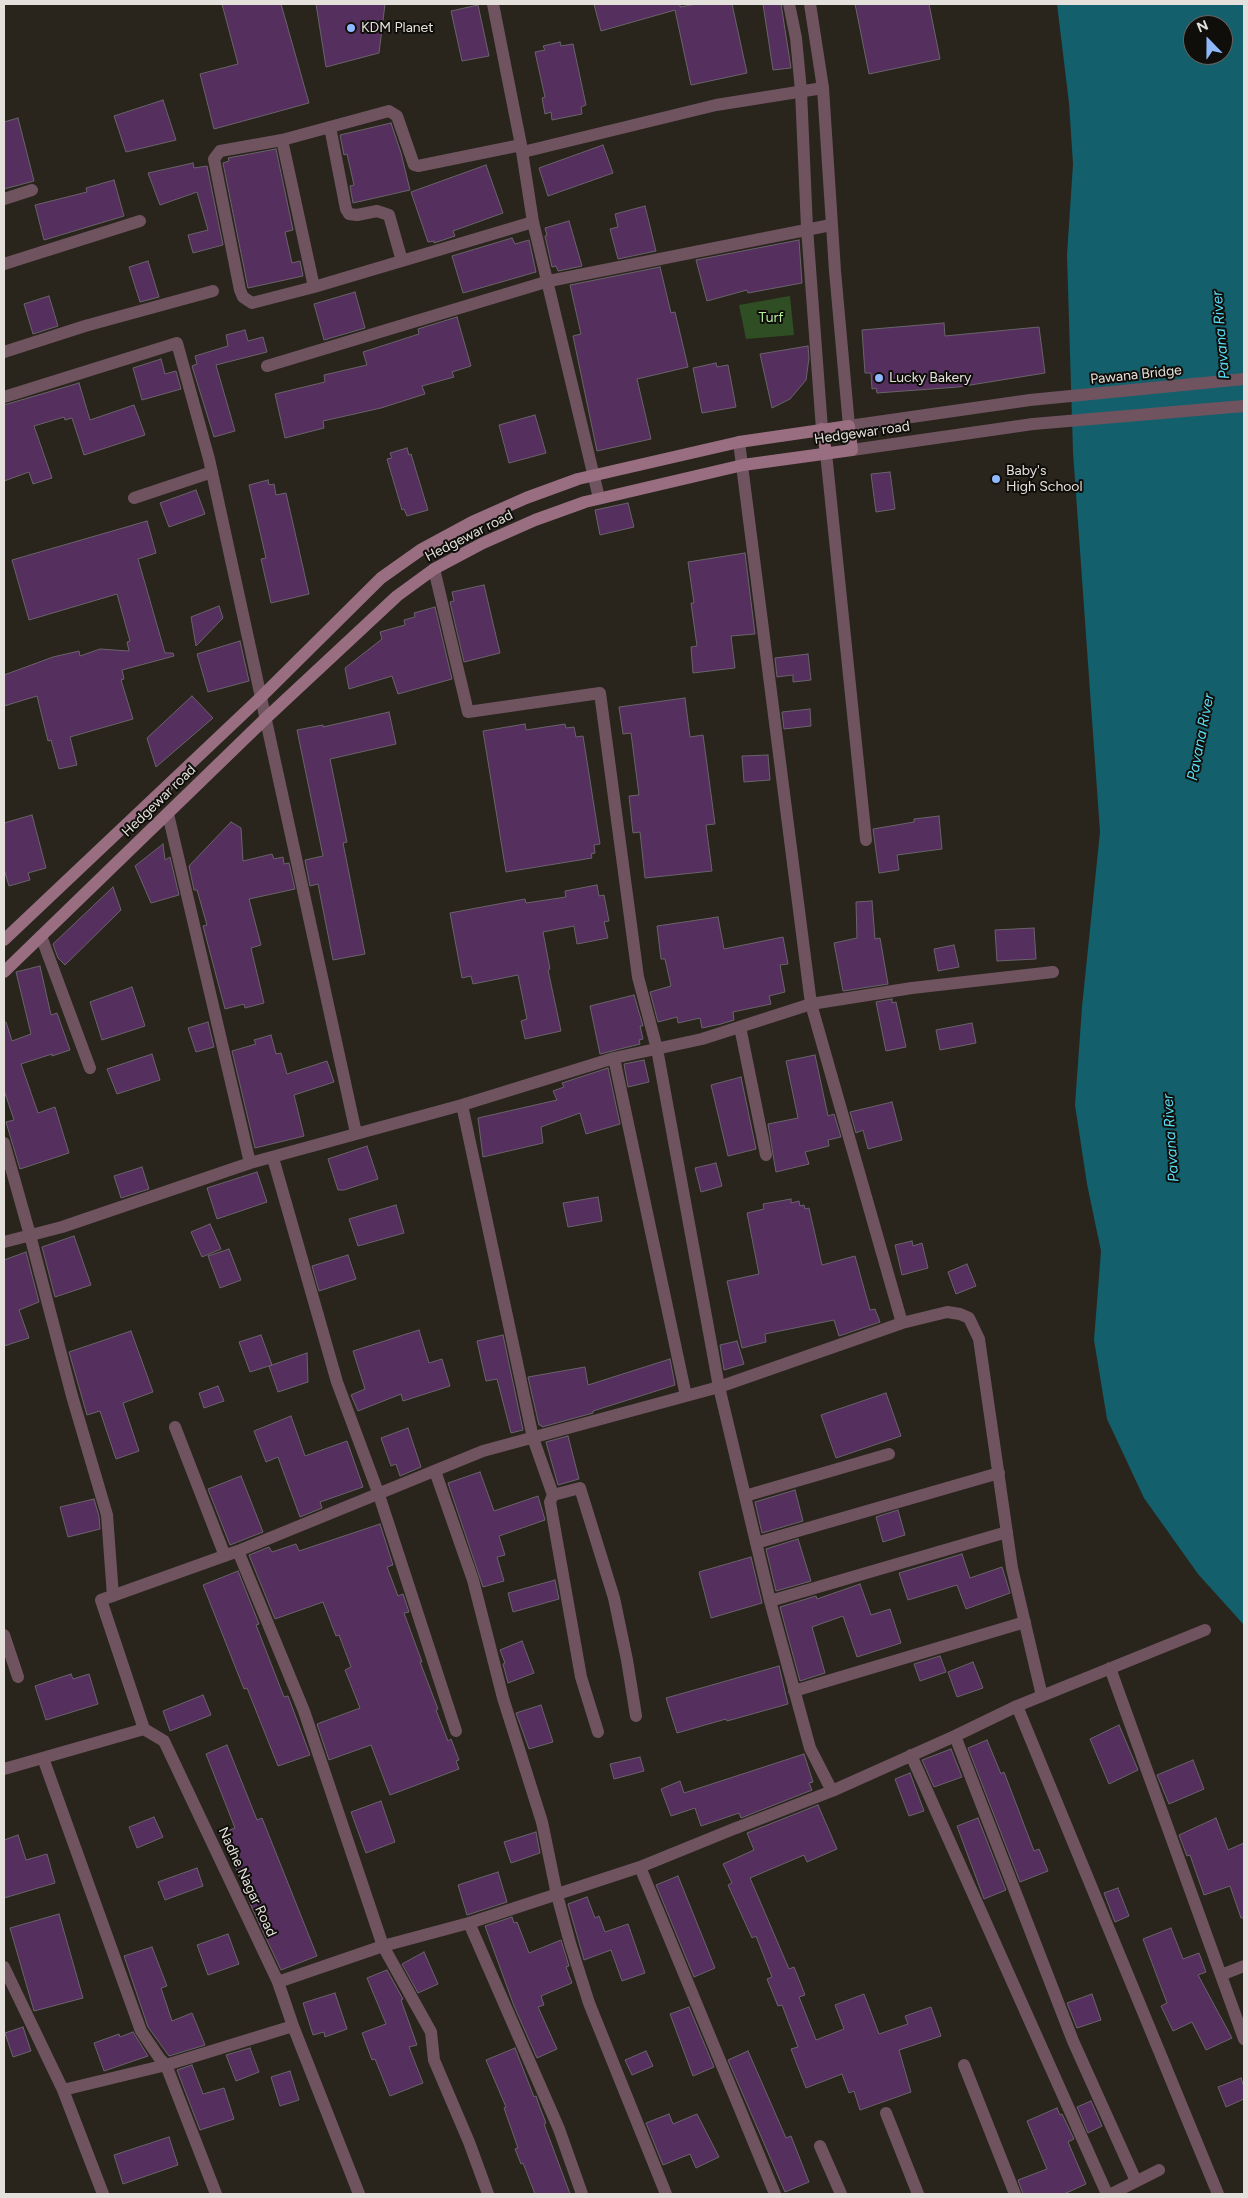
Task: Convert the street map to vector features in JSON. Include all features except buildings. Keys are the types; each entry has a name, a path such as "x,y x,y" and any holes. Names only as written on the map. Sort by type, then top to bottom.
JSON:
{"main road":[{"name":"Hedgewar road","path":"4,940 261,697 381,578 422,548 472,522 526,498 594,475 739,442 822,428 849,426"},
{"path":"849,426 852,450"},
{"path":"822,428 826,454"},
{"name":"Hedgewar road","path":"4,972 265,719 397,596 434,569 483,543 526,524 599,498 743,465 852,450"}],"street":[{"path":"493,4 522,149 533,222 549,281 599,498"},
{"path":"789,4 796,38 801,91 807,228 822,428"},
{"path":"810,4 823,88 831,225 849,426"},
{"path":"533,222 314,287 252,303 243,297 240,290 214,159 220,151 282,140 390,111 394,113 399,122 411,162 418,166 522,149 716,105 823,88"},
{"path":"330,127 346,209 349,214 357,215 377,211 388,215 402,261"},
{"path":"282,140 314,287"},
{"path":"4,199 32,190"},
{"path":"4,264 140,221"},
{"path":"267,366 549,281 807,228 831,225"},
{"path":"4,352 85,326 213,292"},
{"path":"4,397 177,344 212,472 356,1133"},
{"name":"Pawana Bridge","path":"1030,400 1244,379"},
{"name":"Hedgewar road","path":"849,426 1030,400"},
{"name":"Hedgewar road","path":"852,450 1033,424 1244,406"},
{"path":"739,442 811,1004 902,1323"},
{"path":"826,454 866,840"},
{"path":"134,498 212,472"},
{"path":"434,569 468,712 600,693 638,977 657,1049 719,1387 770,1600 794,1691 810,1748 832,1791"},
{"path":"168,814 250,1164"},
{"path":"41,936 90,1068"},
{"path":"4,1242 62,1227 250,1164 462,1105 614,1058 702,1039 811,1004 912,988 1053,972"},
{"path":"740,1027 766,1155"},
{"path":"614,1058 686,1396"},
{"path":"462,1105 533,1438 553,1495 550,1502 582,1677 598,1732"},
{"path":"4,1143 72,1396 107,1515 114,1596"},
{"path":"273,1158 337,1382 380,1495 456,1731"},
{"path":"4,1769 144,1730 101,1600 238,1551 482,1452 719,1387 902,1323 947,1312 969,1318 979,1339 1012,1568 1042,1696"},
{"path":"175,1427 225,1556"},
{"path":"745,1496 889,1454"},
{"path":"436,1471 473,1580 503,1698 542,1822 557,1895 589,2003 666,2194"},
{"path":"756,1543 999,1474"},
{"path":"553,1495 580,1488 614,1598 636,1716"},
{"path":"770,1600 1007,1532"},
{"path":"238,1551 304,1711 383,1946 431,2032 434,2060 469,2142 488,2194"},
{"path":"794,1691 1025,1622"},
{"path":"278,1982 383,1946 469,1923 640,1868 832,1791 1017,1706 1204,1630"},
{"path":"4,1635 18,1677"},
{"path":"1110,1668 1244,2038"},
{"path":"1017,1706 1218,2194"},
{"name":"Nadhe Nagar Road","path":"144,1730 164,1741 278,1982 293,2026 359,2194"},
{"path":"955,1736 1070,2032 1136,2181"},
{"path":"911,1755 1107,2194"},
{"path":"43,1758 141,2031 166,2065 216,2194"},
{"path":"640,1868 775,2194"},
{"path":"469,1923 559,2129 582,2194"},
{"path":"1221,1975 1244,1966"},
{"path":"4,1967 62,2090 103,2194"},
{"path":"62,2090 166,2065 293,2026"},
{"path":"964,2065 1015,2194"},
{"path":"886,2113 918,2194"},
{"path":"820,2146 841,2194"},
{"path":"1111,2194 1159,2170"}],"green space":[{"name":"Turf","path":"790,296 794,335 746,339 739,305"}],"water":[{"name":"Pavana River","path":"1057,4 1244,4 1244,1625 1198,1574 1144,1498 1107,1419 1094,1340 1101,1251 1087,1184 1075,1105 1082,1007 1100,832 1073,452 1067,255 1073,164 1069,103"}],"place":[{"name":"KDM Planet","path":"351,28"},
{"name":"Lucky Bakery","path":"879,378"},
{"name":"Baby's High School","path":"996,479"}]}
